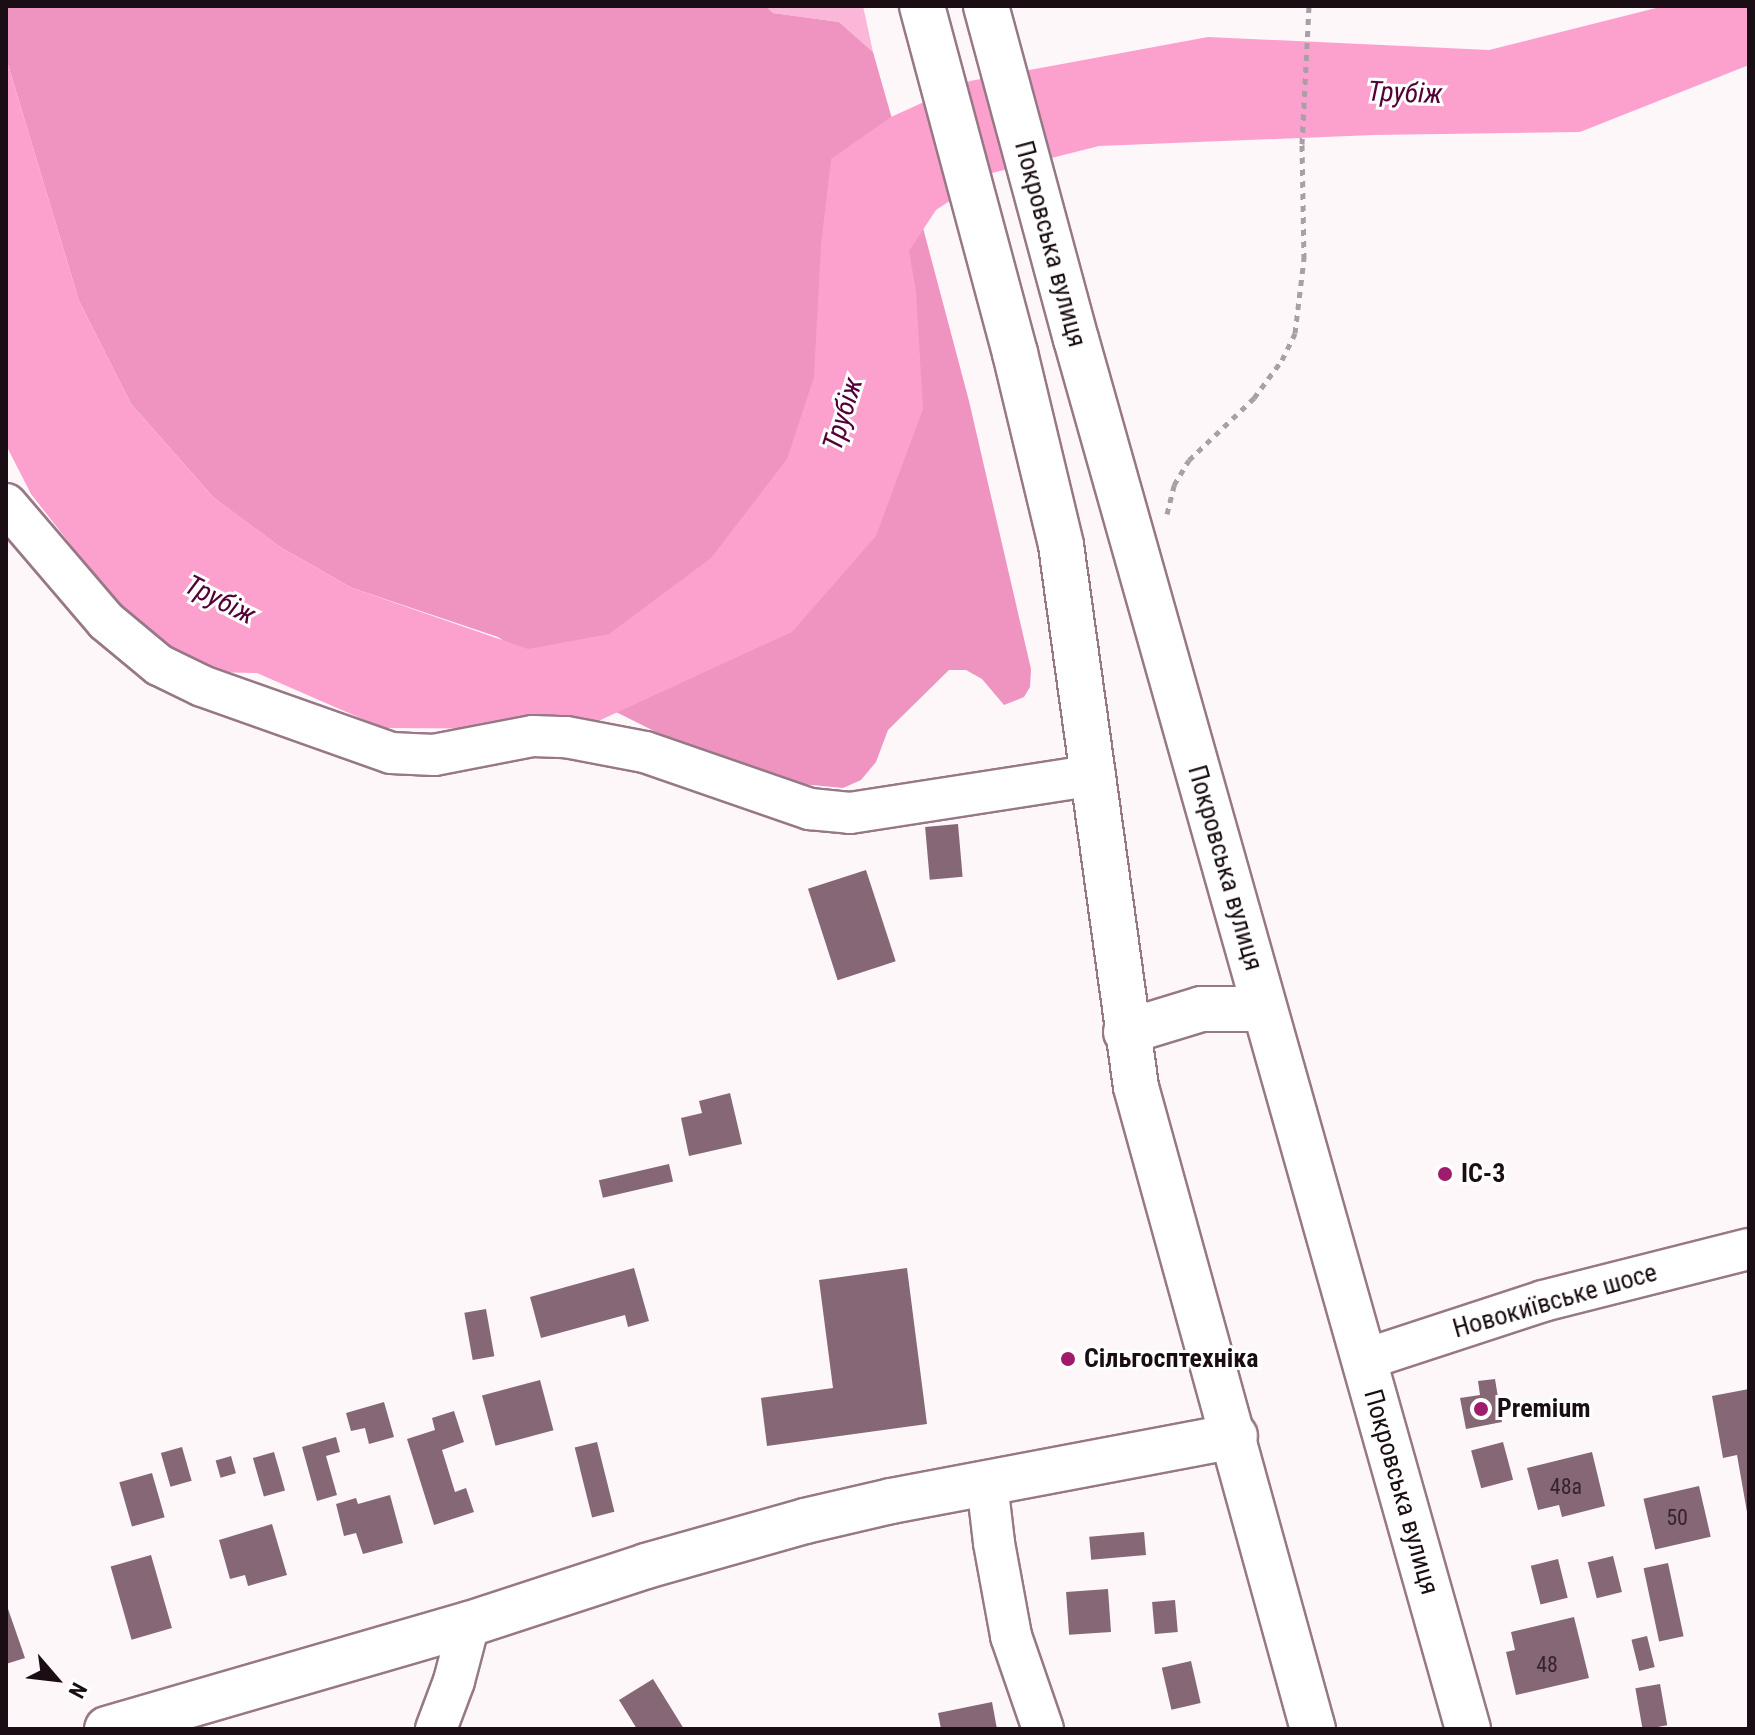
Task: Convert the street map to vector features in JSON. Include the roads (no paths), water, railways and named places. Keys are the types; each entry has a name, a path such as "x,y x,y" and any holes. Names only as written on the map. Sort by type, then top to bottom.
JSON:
{"main road":[{"path":"922,6 1015,353 1061,545 1095,775 1126,1032 1156,1164 1235,1436 1313,1729"},
{"name":"Покровська вулиця","path":"986,6 1076,339 1468,1729"},
{"path":"1126,1032 1201,1009 1264,1009"},
{"path":"107,1729 469,1624 727,1542 891,1501 1235,1436"}],"street":[{"path":"6,504 106,621 159,665 202,686 391,753 434,755 533,736 600,742 677,762 789,803 850,813 1095,775"},
{"name":"Новокиївське шосе","path":"1363,1360 1543,1301 1749,1249"},
{"path":"987,1483 1011,1636 1043,1729"},
{"path":"436,1729 454,1681 469,1624"}],"water":[{"name":"Трубіж","path":"1664,6 1749,6 1749,65 1580,132 1373,135 1099,146 992,173 936,210 909,251 916,291 923,409 876,536 792,632 581,729 383,728 257,673 207,672 141,635 31,494 6,445 6,58 79,301 131,404 214,498 280,547 352,588 528,649 609,634 711,558 787,459 814,377 821,245 831,159 891,117 970,81 1208,37 1489,50"}],"place":[{"name":"ІС-3","path":"1445,1174"},
{"name":"Сільгосптехніка","path":"1068,1359"},
{"name":"Premium","path":"1481,1409"}]}
